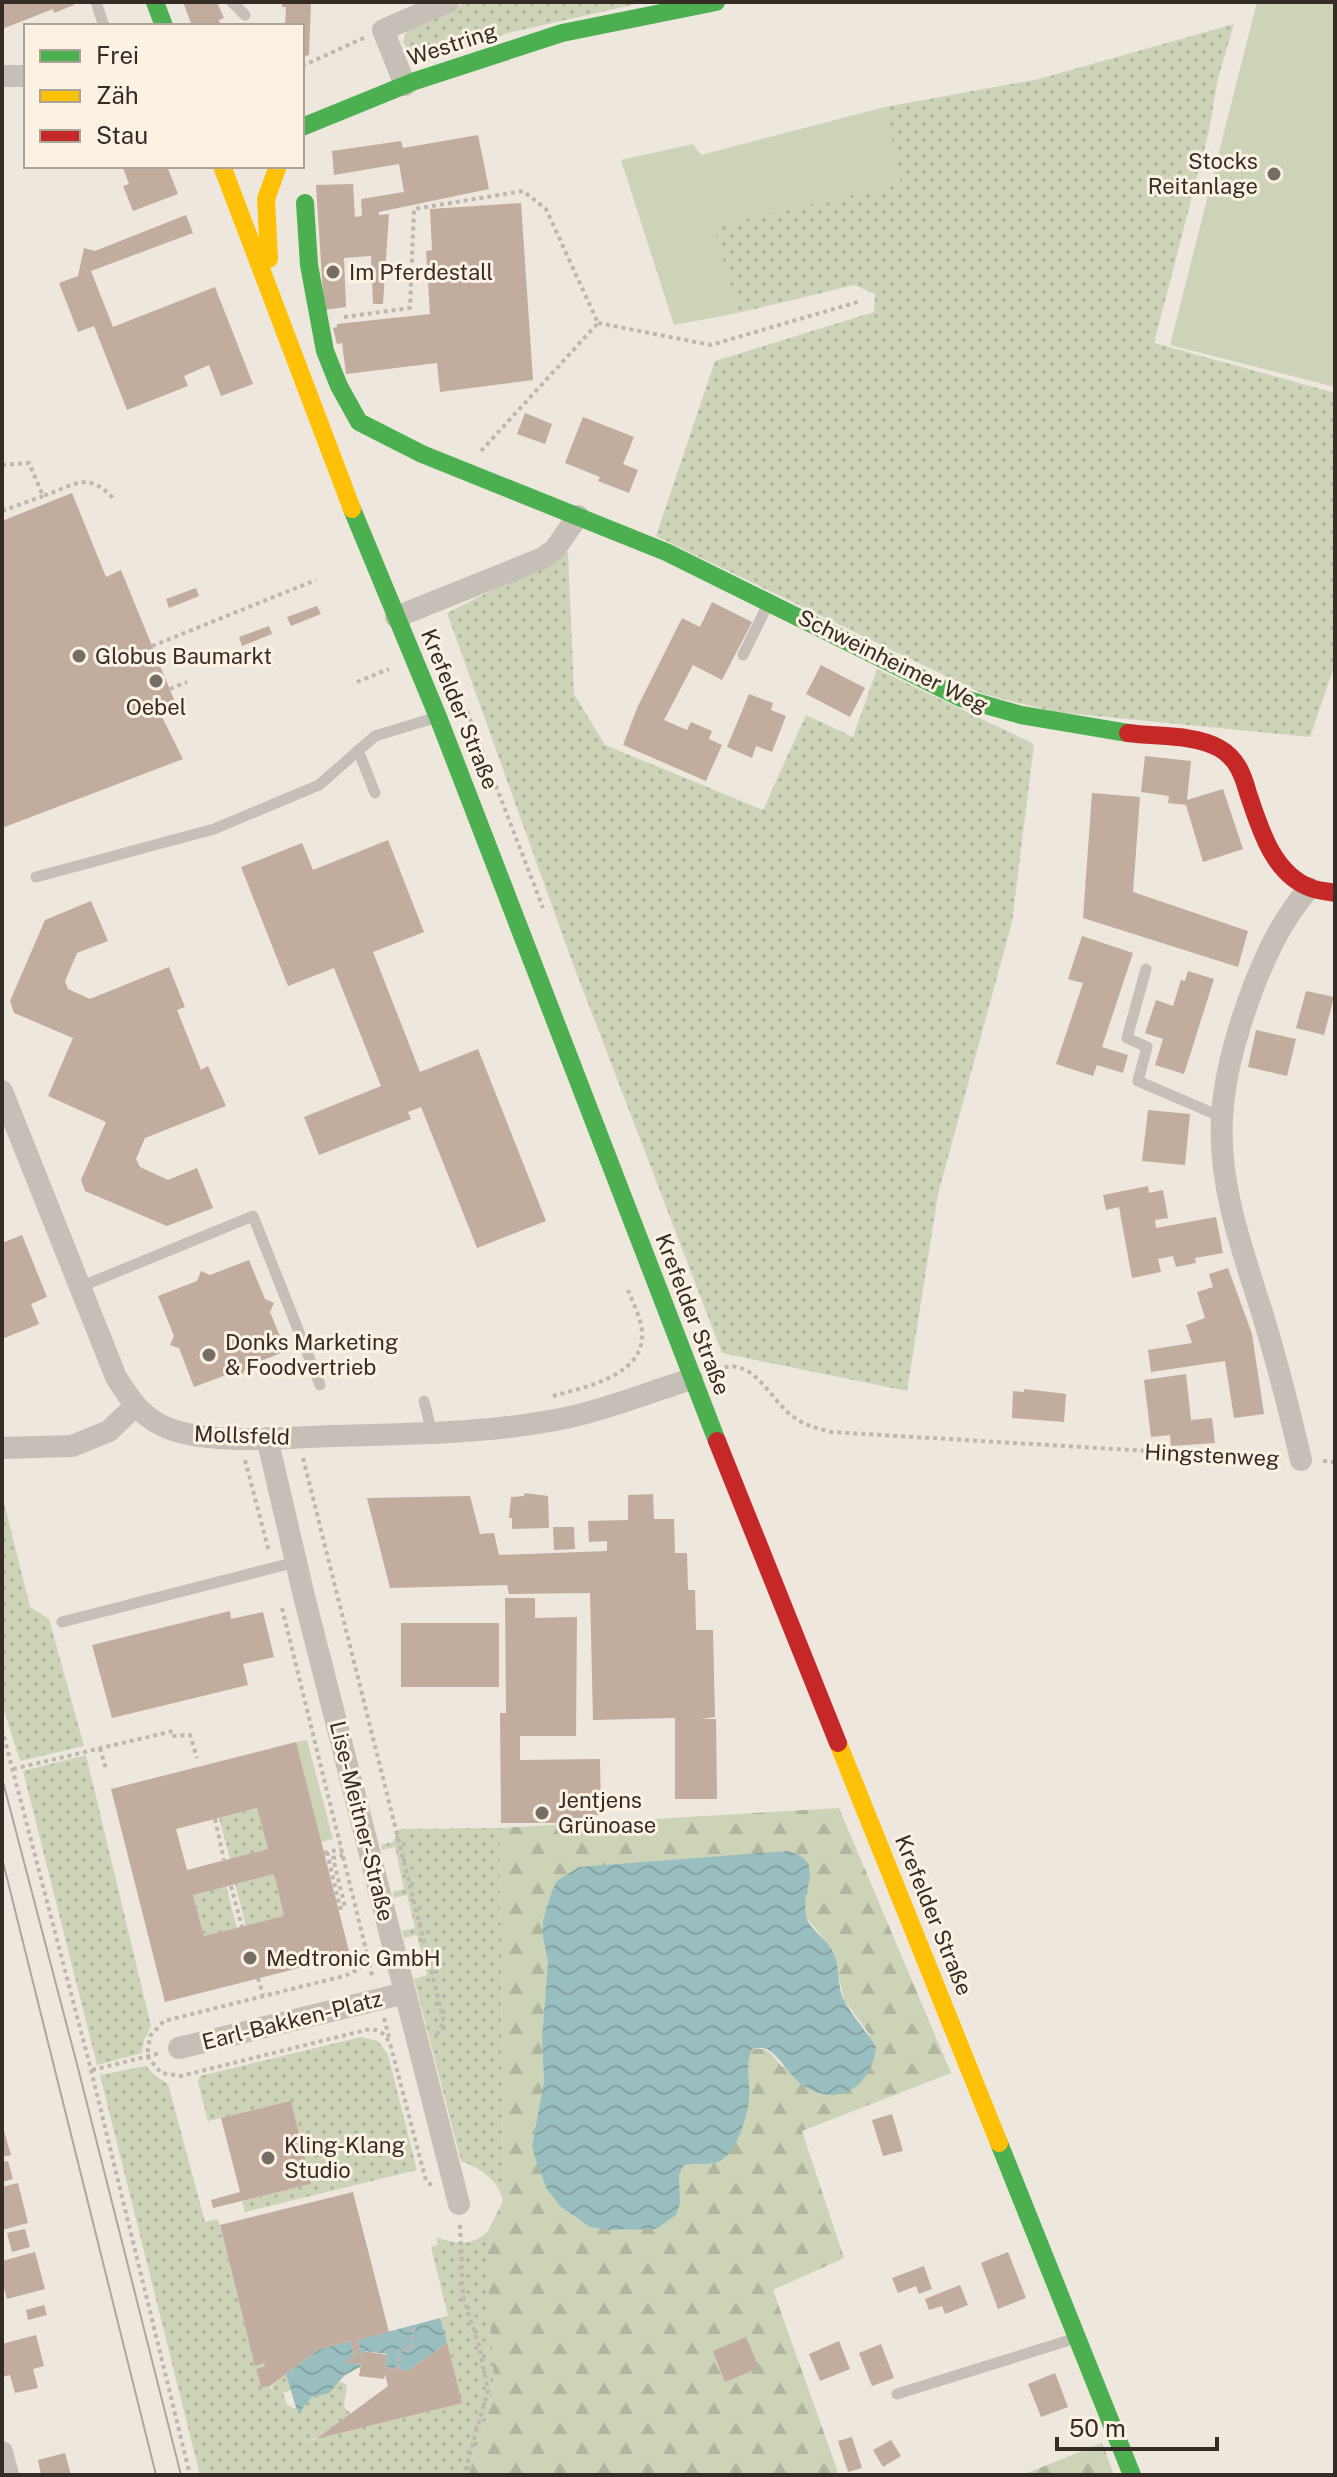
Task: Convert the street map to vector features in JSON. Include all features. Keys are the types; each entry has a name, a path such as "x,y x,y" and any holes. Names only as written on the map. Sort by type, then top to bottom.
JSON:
{"main road":[{"path":"155,2 163,24"},
{"name":"Westring","path":"304,126 405,85 562,33 716,2"},
{"name":"Krefelder Straße","path":"223,168 349,501 438,717 692,1379 1132,2475"},
{"path":"271,294 265,212 269,185 277,168"},
{"name":"Schweinheimer Weg","path":"305,203 309,265 325,351 339,386 359,422 422,454 666,552 961,698 1004,713 1082,728 1206,742 1223,749 1236,761 1272,855 1287,873 1309,888 1335,893"}],"street":[{"path":"405,85 383,30 448,2"},
{"path":"2,76 24,76"},
{"path":"396,617 543,558 555,549 578,516"},
{"name":"Hingstenweg","path":"1301,1460 1279,1368 1230,1206 1222,1117 1244,1011 1286,916 1309,888"},
{"name":"Mollsfeld","path":"2,1091 116,1377 135,1406 161,1425 193,1435 267,1438 517,1427 573,1417 692,1379"},
{"path":"2,1448 31,1442 72,1446 84,1435 109,1431 135,1406"},
{"name":"Lise-Meitner-Straße","path":"267,1438 459,2204"},
{"name":"Earl-Bakken-Platz","path":"179,2048 405,1993"},
{"path":"2,2452 8,2475"}],"lane":[{"path":"96,2 103,24"},
{"path":"232,2 245,15"},
{"path":"743,655 769,601"},
{"path":"36,877 214,829 319,785 375,736 438,717"},
{"path":"358,750 375,793"},
{"path":"1146,969 1127,1038 1147,1047 1138,1081 1222,1117"},
{"path":"80,1287 253,1216 320,1385"},
{"path":"424,1401 432,1433"},
{"path":"62,1622 296,1562"},
{"path":"897,2394 1077,2338"}],"path":[{"path":"304,65 383,30"},
{"path":"319,321 410,308 414,209 523,191 546,209 598,323"},
{"path":"598,323 711,345 861,301"},
{"path":"463,470 598,323"},
{"path":"2,465 29,463 43,496"},
{"path":"2,511 83,482 94,482 114,499"},
{"path":"152,646 316,580"},
{"path":"170,689 187,682"},
{"path":"465,707 547,921"},
{"path":"543,1400 615,1375 638,1353 642,1328 627,1281 629,1276 649,1268"},
{"name":"Hingstenweg","path":"692,1379 727,1365 740,1367 758,1377 788,1414 807,1426 831,1432 1301,1460"},
{"path":"298,1437 444,2022 423,2061"},
{"path":"300,1680 341,1849 325,1853 340,1908 345,1907 333,1858 343,1855"},
{"path":"2,1729 91,2070 190,2475"},
{"path":"13,1769 173,1731 174,1736 190,1735 197,1758"},
{"path":"100,1748 106,1769"},
{"path":"215,1819 224,1860"},
{"path":"231,1886 242,1927"},
{"path":"258,1978 263,1996"},
{"path":"91,2070 179,2048"},
{"path":"459,2204 463,2297 479,2346 488,2390 464,2475"},
{"path":"397,2369 400,2349 410,2350 414,2325"}],"green space":[{"path":"467,2 645,2 508,33 428,61 412,58 403,42 411,27"},
{"name":"Stocks Reitanlage","path":"1257,2 1335,2 1335,387 1170,345"},
{"path":"1234,24 1154,343 1335,393 1335,664 1310,737 1056,712 983,694 656,536 715,361 874,312 875,294 854,285 738,313 713,226 900,184 885,107 1039,79"},
{"path":"885,107 901,184 714,226 738,313 674,325 621,160 693,144 701,155"},
{"path":"568,552 574,694 605,745 763,810 806,715 853,737 877,669 1034,744 1012,922 938,1194 907,1391 722,1353 570,956 447,613"},
{"path":"2,1495 30,1607 49,1619 84,1746 20,1761 2,1704"},
{"path":"307,1740 333,1839 321,1842 296,1742"},
{"path":"86,1755 151,2026 142,2053 97,2065 23,1771"},
{"path":"257,1808 268,1849 230,1859 219,1818"},
{"path":"839,1808 951,2073 802,2131 844,2258 773,2290 839,2475 469,2475 485,2427 494,2386 487,2251 488,2231 503,2201 500,1828","holes":["810,1869 806,1917 833,1950 844,2000 870,2035 782,2067 766,2051 752,2049 748,2057 748,2071 713,2164 694,2162 683,2165 679,2175 680,2203 625,2231 590,2227 561,2207 532,2146 544,2081 542,2038 548,1962 543,1920 551,1893"]},
{"path":"500,1828 503,2201 501,2193 488,2176 461,2161 414,1979 427,1975 417,1935 404,1938 402,1931 415,1928 407,1895 394,1898 393,1892 404,1889 395,1847 382,1850 381,1845 393,1842 399,1829"},
{"path":"274,1874 284,1916 246,1926 235,1884"},
{"path":"226,1886 237,1928 204,1936 193,1895"},
{"path":"361,2037 378,2041 388,2055 417,2170 245,2212 242,2201 311,2184 291,2102 208,2121 198,2082 200,2076"},
{"path":"146,2066 168,2084 205,2222 218,2219 255,2365 264,2363 265,2366 256,2369 261,2387 270,2385 273,2393 272,2385 286,2374 291,2390 283,2393 287,2405 296,2409 297,2413 312,2397 329,2392 339,2382 347,2384 344,2407 351,2414 319,2437 304,2442 461,2403 440,2318 448,2316 431,2247 438,2245 436,2237 464,2243 476,2240 488,2231 494,2386 485,2427 469,2475 200,2475 100,2075"},
{"path":"1102,2443 1114,2475 1022,2475"}],"water":[{"path":"788,1851 807,1862 810,1878 805,1908 807,1919 831,1948 836,1959 842,1996 876,2048 867,2074 849,2091 826,2095 800,2083 768,2050 752,2049 748,2067 749,2099 740,2133 731,2150 720,2161 683,2166 679,2175 680,2203 676,2215 656,2229 590,2227 561,2207 547,2189 532,2146 544,2081 542,2038 548,1962 543,1920 557,1881 579,1867"},
{"path":"440,2318 447,2343 408,2371 385,2367 387,2354 364,2351 362,2359 357,2340"},
{"path":"351,2341 354,2356 346,2362 361,2364 360,2367 345,2375 329,2393 312,2397 298,2414 286,2374 319,2349"}],"building":[{"path":"2,2 73,2 74,5 54,13 53,9 2,29"},
{"path":"183,2 217,2 224,18 219,20 220,24 191,24"},
{"path":"282,2 311,2 309,55 304,56 304,24 285,24 286,7 282,7"},
{"path":"478,135 489,189 379,212 379,215 389,214 383,304 373,304 371,256 344,258 346,307 324,310 316,185 353,184 355,217 362,216 361,199 404,192 399,164 334,175 332,151 401,141 403,148"},
{"path":"123,168 168,168 178,194 133,211 123,186 129,184"},
{"path":"521,203 533,380 440,392 437,363 346,374 342,343 337,344 333,328 337,324 430,314 426,251 432,250 430,209"},
{"path":"186,215 193,233 91,271 113,327 215,287 253,384 221,396 209,365 184,376 188,386 127,410 94,326 78,332 59,283 78,276 84,248 95,251"},
{"path":"525,413 552,424 545,444 517,434"},
{"path":"583,417 634,437 623,464 638,470 629,493 565,463"},
{"name":"Globus Baumarkt","path":"72,493 106,577 121,570 175,702 158,709 183,759 2,828 2,521"},
{"path":"196,588 199,596 169,608 166,599"},
{"path":"712,602 752,622 722,680 693,665 664,720 687,730 691,722 712,731 709,739 722,745 706,781 623,745 637,708 682,618 700,627"},
{"path":"317,606 321,614 291,626 287,617"},
{"path":"269,626 272,634 242,646 239,637"},
{"path":"821,665 865,688 850,717 806,694"},
{"path":"749,694 773,703 771,710 786,716 772,752 756,746 752,758 727,747"},
{"path":"1145,756 1191,761 1187,800 1223,789 1243,849 1203,862 1186,805 1168,803 1169,796 1141,792"},
{"path":"1092,793 1140,797 1133,892 1248,931 1238,967 1083,918"},
{"path":"388,840 424,932 373,952 420,1072 478,1049 546,1221 477,1248 421,1107 408,1112 411,1119 319,1155 304,1117 381,1086 334,968 288,986 241,867 302,843 313,870"},
{"path":"91,901 108,941 77,953 65,981 68,989 90,999 169,967 185,1007 177,1010 201,1070 208,1066 226,1106 145,1138 136,1159 140,1167 168,1180 197,1168 213,1208 167,1226 85,1191 81,1180 106,1122 48,1096 73,1038 14,1013 10,1001 45,920"},
{"path":"1082,936 1133,953 1102,1047 1128,1055 1123,1073 1097,1065 1093,1076 1056,1064 1083,983 1068,979"},
{"path":"1188,971 1214,979 1184,1074 1155,1065 1163,1039 1145,1033 1156,1000 1173,1006 1181,980 1185,981"},
{"path":"1306,991 1334,997 1324,1035 1296,1028"},
{"path":"1256,1030 1296,1039 1287,1076 1248,1067"},
{"path":"1148,1110 1190,1114 1185,1165 1142,1161"},
{"path":"1148,1186 1149,1193 1163,1190 1168,1218 1155,1220 1156,1228 1216,1217 1223,1253 1195,1258 1196,1263 1176,1267 1173,1256 1158,1259 1161,1272 1132,1278 1119,1207 1106,1210 1103,1195"},
{"path":"22,1235 47,1297 31,1304 39,1324 2,1339 2,1243"},
{"path":"249,1260 265,1299 274,1303 270,1312 286,1351 246,1367 242,1376 234,1372 194,1387 179,1348 170,1345 174,1336 158,1296 197,1281 201,1271 210,1275"},
{"path":"1228,1268 1252,1334 1264,1414 1234,1418 1225,1361 1151,1372 1148,1350 1192,1343 1186,1325 1205,1318 1197,1292 1213,1287 1209,1274"},
{"path":"1186,1374 1191,1420 1212,1418 1215,1443 1171,1446 1170,1435 1151,1437 1144,1380"},
{"path":"1024,1389 1066,1394 1064,1422 1012,1418 1013,1391 1024,1392"},
{"path":"524,1493 548,1496 549,1528 512,1529 512,1518 509,1518 511,1497 524,1496"},
{"path":"653,1494 654,1519 674,1519 675,1553 687,1553 688,1590 695,1590 696,1630 713,1630 715,1717 701,1719 716,1719 717,1799 675,1799 675,1718 593,1720 590,1593 509,1594 507,1585 390,1588 367,1498 470,1496 480,1534 494,1533 499,1555 607,1551 607,1541 589,1542 588,1521 628,1520 628,1495"},
{"path":"553,1527 574,1527 575,1549 554,1550"},
{"path":"505,1598 535,1598 535,1618 577,1617 576,1736 520,1736 520,1760 600,1759 601,1815 570,1818 570,1823 501,1823 500,1713 506,1713"},
{"path":"230,1611 231,1619 263,1612 274,1657 243,1664 248,1685 112,1718 92,1645"},
{"path":"401,1623 499,1623 499,1687 401,1687"},
{"path":"296,1742 350,1955 165,2002 111,1789","holes":["257,1808 268,1849 187,1870 176,1829","274,1874 284,1916 204,1936 193,1895"]},
{"name":"Kling-Klang Studio","path":"291,2101 311,2184 213,2208 211,2200 240,2192 221,2118"},
{"path":"892,2114 903,2151 883,2156 872,2120"},
{"path":"2,2124 11,2155 2,2157"},
{"path":"8,2161 13,2179 2,2182 2,2162"},
{"path":"18,2183 28,2223 2,2230 2,2187"},
{"path":"353,2192 389,2332 357,2340 362,2359 363,2351 387,2355 385,2367 408,2371 447,2343 462,2403 316,2439 388,2386 385,2374 384,2379 359,2376 361,2364 345,2362 354,2356 351,2341 319,2349 270,2386 261,2387 256,2369 265,2366 264,2363 255,2366 220,2225"},
{"path":"25,2229 30,2247 12,2252 7,2233"},
{"path":"35,2252 45,2289 7,2299 2,2281 2,2261"},
{"path":"1008,2252 1026,2298 998,2309 981,2263"},
{"path":"924,2266 932,2289 919,2294 916,2286 898,2293 892,2278"},
{"path":"960,2285 968,2305 945,2314 942,2306 929,2310 925,2299"},
{"path":"44,2305 47,2315 28,2320 26,2310"},
{"path":"36,2335 44,2366 33,2369 38,2388 15,2393 10,2375 2,2377 2,2344"},
{"path":"746,2337 759,2368 725,2382 713,2351"},
{"path":"839,2341 850,2369 820,2381 809,2354"},
{"path":"881,2344 894,2378 872,2386 859,2353"},
{"path":"1055,2373 1068,2407 1041,2417 1028,2384"},
{"path":"852,2437 862,2468 848,2472 838,2441"},
{"path":"891,2440 901,2456 883,2467 873,2450"},
{"path":"65,2453 71,2475 41,2475 38,2460"}],"tram line":[{"path":"2,1778 181,2475"},
{"path":"2,1858 156,2475"}],"traffic: fast":[{"path":"155,2 163,24"},
{"path":"304,126 415,81 562,33 716,2"},
{"path":"305,203 309,265 325,351 339,386 359,422 422,454 666,552 961,698 1021,715 1128,733"},
{"path":"352,509 438,717 717,1441"},
{"path":"999,2143 1132,2475"}],"traffic: slow":[{"path":"223,168 352,509"},
{"path":"269,259 266,199 277,168"},
{"path":"838,1743 999,2143"}],"traffic: jam":[{"path":"1128,733 1198,740 1225,752 1241,773 1263,835 1278,861 1298,881 1314,889 1335,893"},
{"path":"717,1441 838,1743"}],"place":[{"name":"Stocks Reitanlage","path":"1274,174"},
{"name":"Im Pferdestall","path":"333,272"},
{"name":"Globus Baumarkt","path":"79,656"},
{"name":"Oebel","path":"156,681"},
{"name":"Donks Marketing & Foodvertrieb","path":"209,1355"},
{"name":"Jentjens Grünoase","path":"542,1813"},
{"name":"Medtronic GmbH","path":"250,1958"},
{"name":"Kling-Klang Studio","path":"268,2158"}]}
